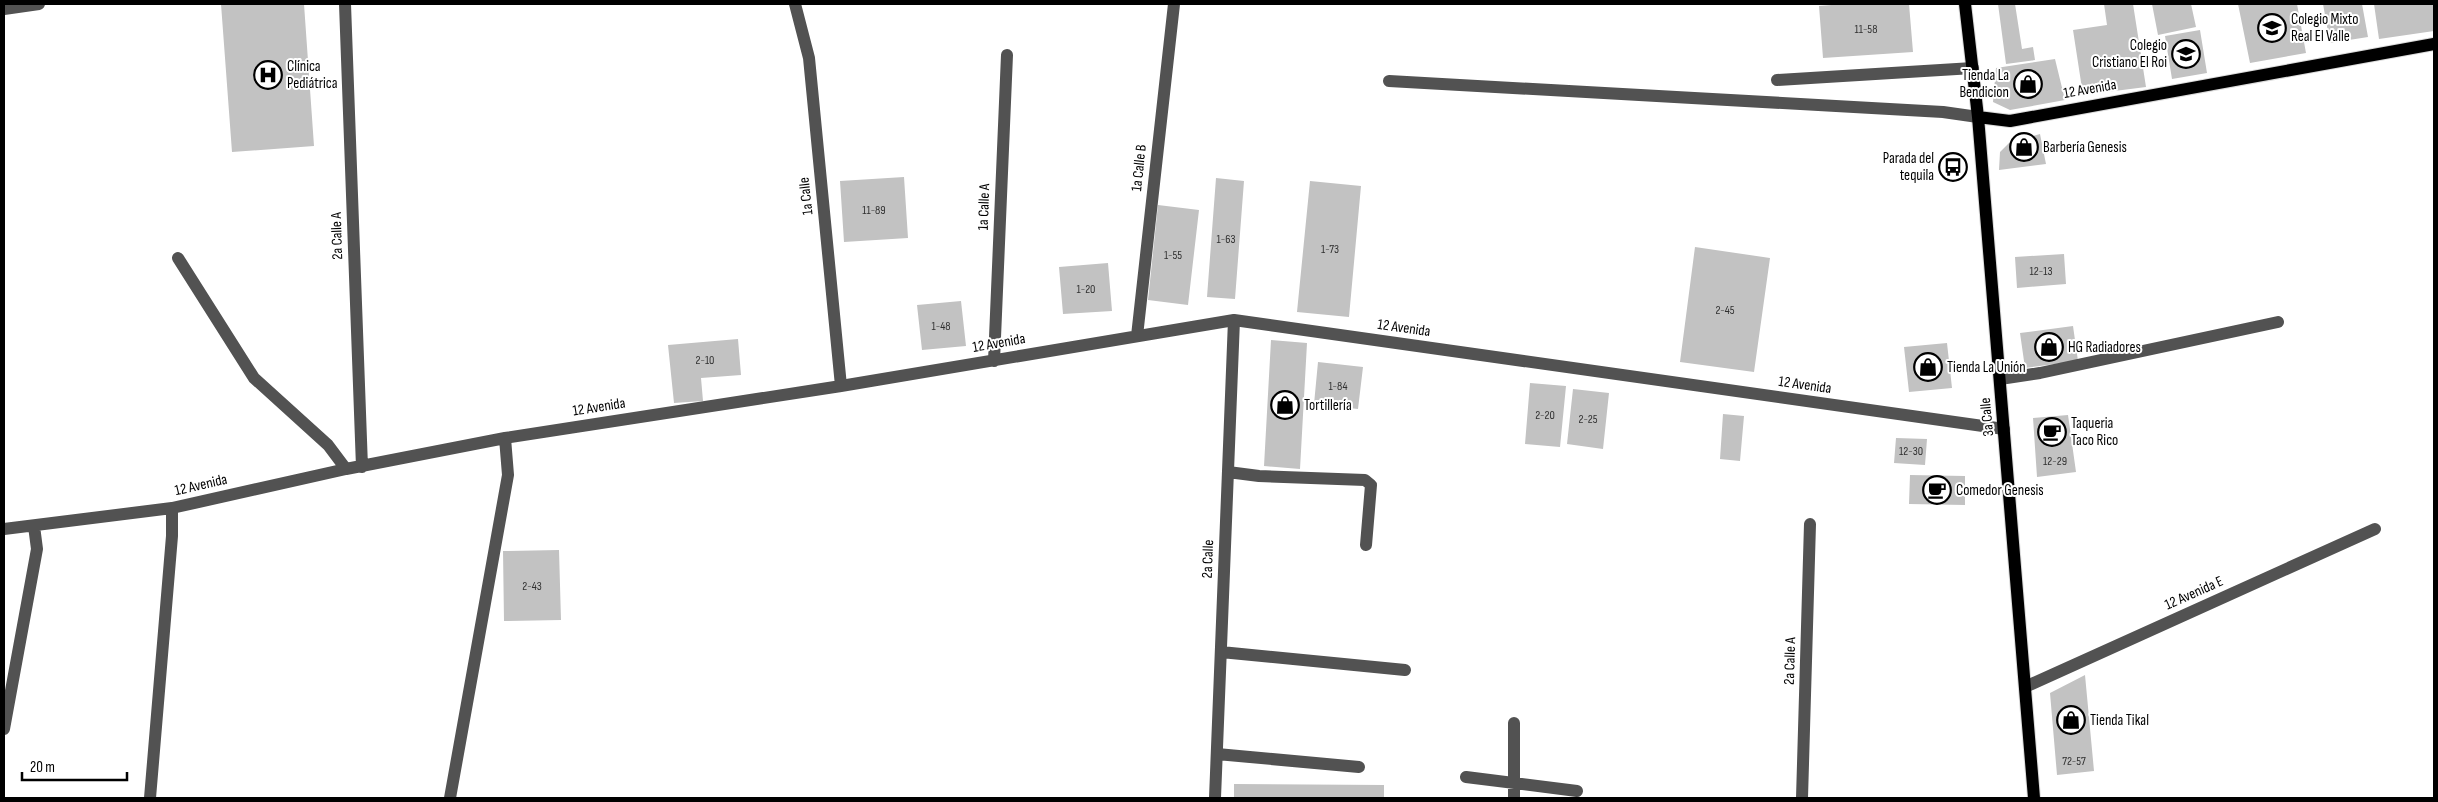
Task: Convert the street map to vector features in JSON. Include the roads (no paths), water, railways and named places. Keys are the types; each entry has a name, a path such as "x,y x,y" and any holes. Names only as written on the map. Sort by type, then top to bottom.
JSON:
{"main road":[{"name":"3a Calle","path":"1965,4 1978,117 2034,798"},
{"name":"12 Avenida","path":"1978,117 2010,121 2434,44"}],"street":[{"path":"4,9 39,4"},
{"name":"2a Calle A","path":"345,4 362,467"},
{"name":"1a Calle","path":"795,4 809,58 841,386"},
{"name":"1a Calle B","path":"1136,336 1174,4"},
{"name":"1a Calle A","path":"994,361 1007,55"},
{"path":"1777,80 1973,68"},
{"name":"12 Avenida","path":"1389,81 1934,112 1978,117"},
{"path":"178,258 254,378 328,445 346,469"},
{"name":"12 Avenida","path":"4,530 172,508 346,469 505,438 841,386 1234,320 2004,429"},
{"name":"2a Calle","path":"1216,798 1234,320"},
{"path":"2000,379 2040,373 2278,322"},
{"path":"450,798 508,475 505,438"},
{"path":"1228,472 1259,476 1365,480 1371,485 1366,545"},
{"path":"150,798 172,536 172,508"},
{"name":"2a Calle A","path":"1802,798 1810,524"},
{"path":"4,729 37,549 34,526"},
{"name":"12 Avenida E","path":"2025,687 2376,529"},
{"path":"1221,652 1405,670"},
{"path":"1514,723 1514,798"},
{"path":"1217,754 1359,766"},
{"path":"1466,777 1577,791"}],"place":[{"name":"Colegio Mixto Real El Valle","path":"2272,28"},
{"name":"Colegio Cristiano El Roi","path":"2186,54"},
{"name":"Clínica Pediátrica","path":"268,75"},
{"name":"Tienda La Bendicion","path":"2028,84"},
{"name":"Barbería Genesis","path":"2024,147"},
{"name":"Parada del tequila","path":"1953,167"},
{"name":"HG Radiadores","path":"2049,347"},
{"name":"Tienda La Unión","path":"1928,367"},
{"name":"Tortillería","path":"1285,405"},
{"name":"Taqueria Taco Rico","path":"2052,432"},
{"name":"Comedor Genesis","path":"1937,490"},
{"name":"Tienda Tikal","path":"2071,720"}]}
